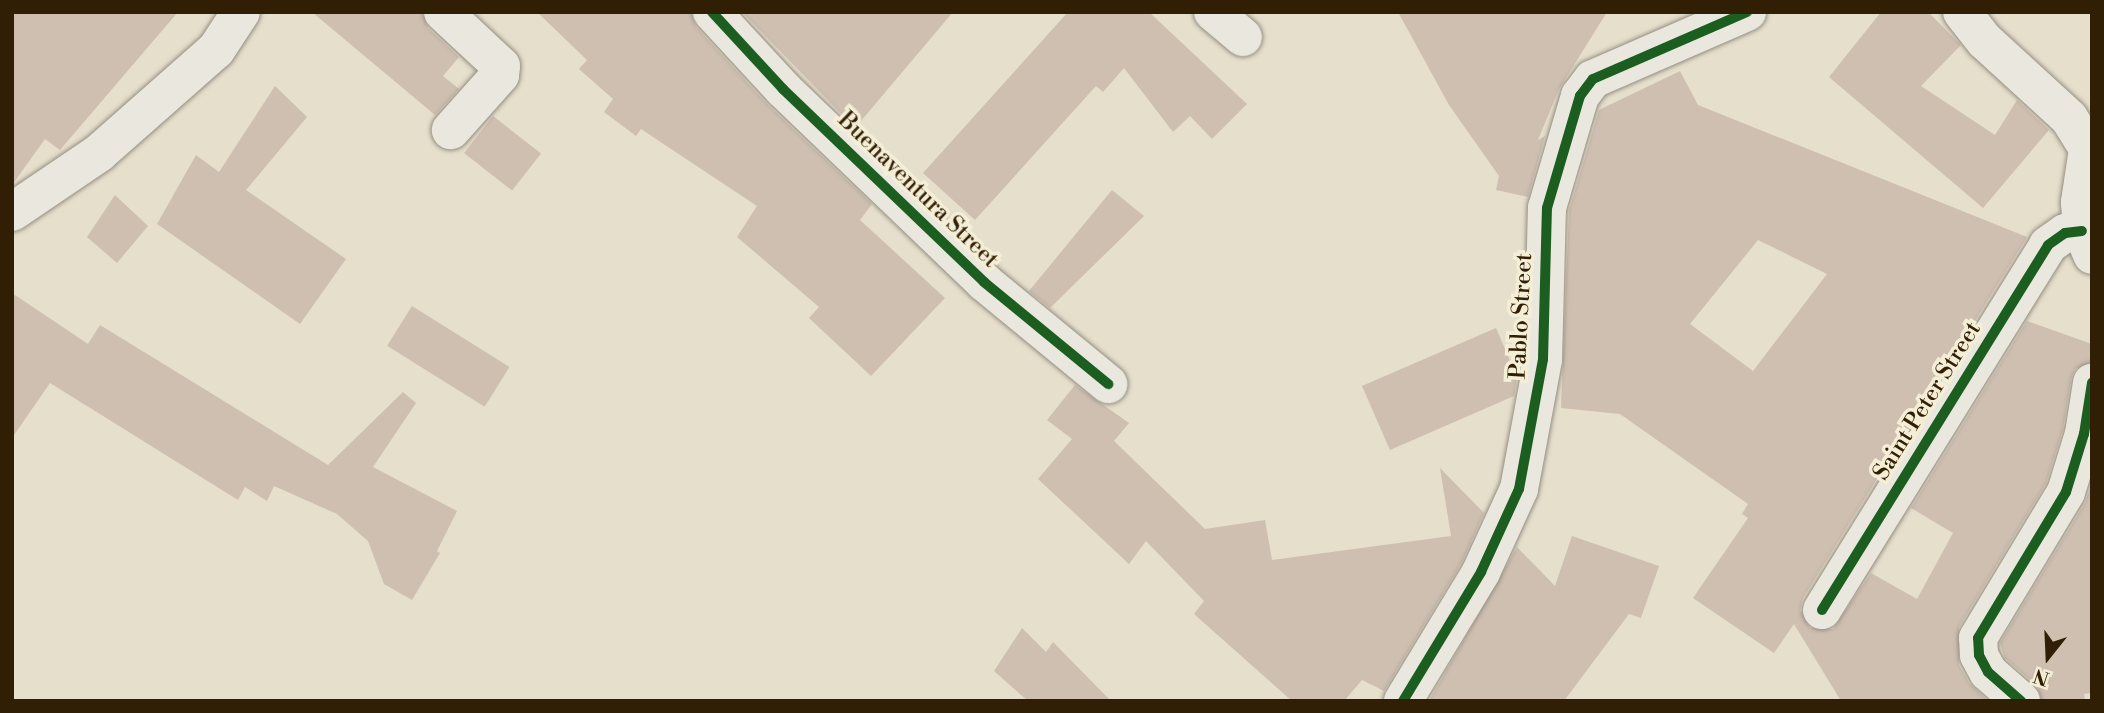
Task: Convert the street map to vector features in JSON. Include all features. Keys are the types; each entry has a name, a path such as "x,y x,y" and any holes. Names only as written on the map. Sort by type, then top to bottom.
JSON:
{"street":[{"path":"12,212 99,153 138,119 216,50 241,12"},
{"path":"443,12 494,55 501,65 500,75 451,130"},
{"name":"Buenaventura Street","path":"712,12 783,89 984,282 1108,384"},
{"path":"1213,12 1243,37"},
{"name":"Pablo Street","path":"1403,701 1481,572 1520,489 1543,359 1547,208 1580,96 1593,79 1747,12"},
{"path":"1962,12 1985,41 2069,118 2090,150 2080,202 2087,243"},
{"name":"Saint Peter Street","path":"1822,610 2048,245 2065,233 2087,243"},
{"path":"2021,701 1988,672 1979,655 1978,638 2066,492 2084,435 2092,383"}],"building":[{"path":"12,12 178,12 60,150 45,139 12,185"},
{"path":"312,12 422,12 428,28 459,57 443,76 459,89 435,115"},
{"path":"537,12 691,12 696,27 767,104 872,204 860,220 945,298 871,376 809,318 819,307 737,237 757,206 641,129 636,136 604,112 613,99 579,69 587,60"},
{"path":"742,12 953,12 855,128"},
{"path":"1068,12 1149,12 1247,104 1212,139 1190,116 1173,132 1124,68 1103,92 1096,86 975,220 923,173"},
{"path":"1398,12 1607,12 1559,89 1538,140 1545,136 1528,197 1496,190 1499,176 1449,105"},
{"path":"1881,12 1928,12 1961,45 1921,86 1995,135 2017,100 2049,130 1983,208 1829,77"},
{"path":"1680,71 1698,105 2027,237 1803,598 1800,610 1810,628 1833,629 1871,573 1917,599 1953,533 1911,508 2027,321 2092,344 2092,362 2075,369 2071,379 2063,429 2046,483 1959,627 1959,665 1969,683 1988,701 1841,701 1794,624 1774,653 1693,598 1748,518 1742,514 1748,504 1620,414 1561,408 1569,211 1599,110","holes":["1758,240 1827,274 1753,371 1690,324"]},
{"path":"275,86 307,117 246,190 346,259 300,324 157,224 196,155 219,172"},
{"path":"493,116 541,154 512,191 464,153"},
{"path":"1112,190 1144,216 1050,308 1029,291"},
{"path":"115,195 148,226 117,263 87,237"},
{"path":"12,293 88,344 100,325 328,465 403,392 416,403 373,467 457,511 437,551 440,553 412,600 384,584 368,541 337,514 274,486 267,501 245,487 238,500 50,383 12,438"},
{"path":"412,306 510,367 485,407 387,346"},
{"path":"1496,328 1517,377 1514,396 1390,450 1362,386"},
{"path":"1075,385 1129,423 1114,441 1205,529 1265,520 1272,560 1451,536 1440,468 1484,513 1462,562 1384,691 1362,680 1344,701 1292,701 1194,614 1204,601 1146,541 1129,564 1038,479 1072,439 1047,420"},
{"path":"2092,483 2092,693 2084,694 2085,701 2042,701 2036,685 2005,658 2000,643 2085,503"},
{"path":"1572,536 1659,566 1641,618 1629,614 1564,701 1429,701 1517,547 1555,586"},
{"path":"1022,628 1046,652 1053,642 1111,701 1028,701 994,671"}],"cycle path":[{"path":"712,12 783,89 984,282 1108,384"},
{"path":"1403,701 1481,572 1519,489 1543,359 1547,208 1580,96 1593,79 1747,12"},
{"path":"1822,610 2048,245 2065,233 2082,231"},
{"path":"2021,701 1988,672 1979,655 1978,638 2066,492 2084,434 2092,383"}]}
